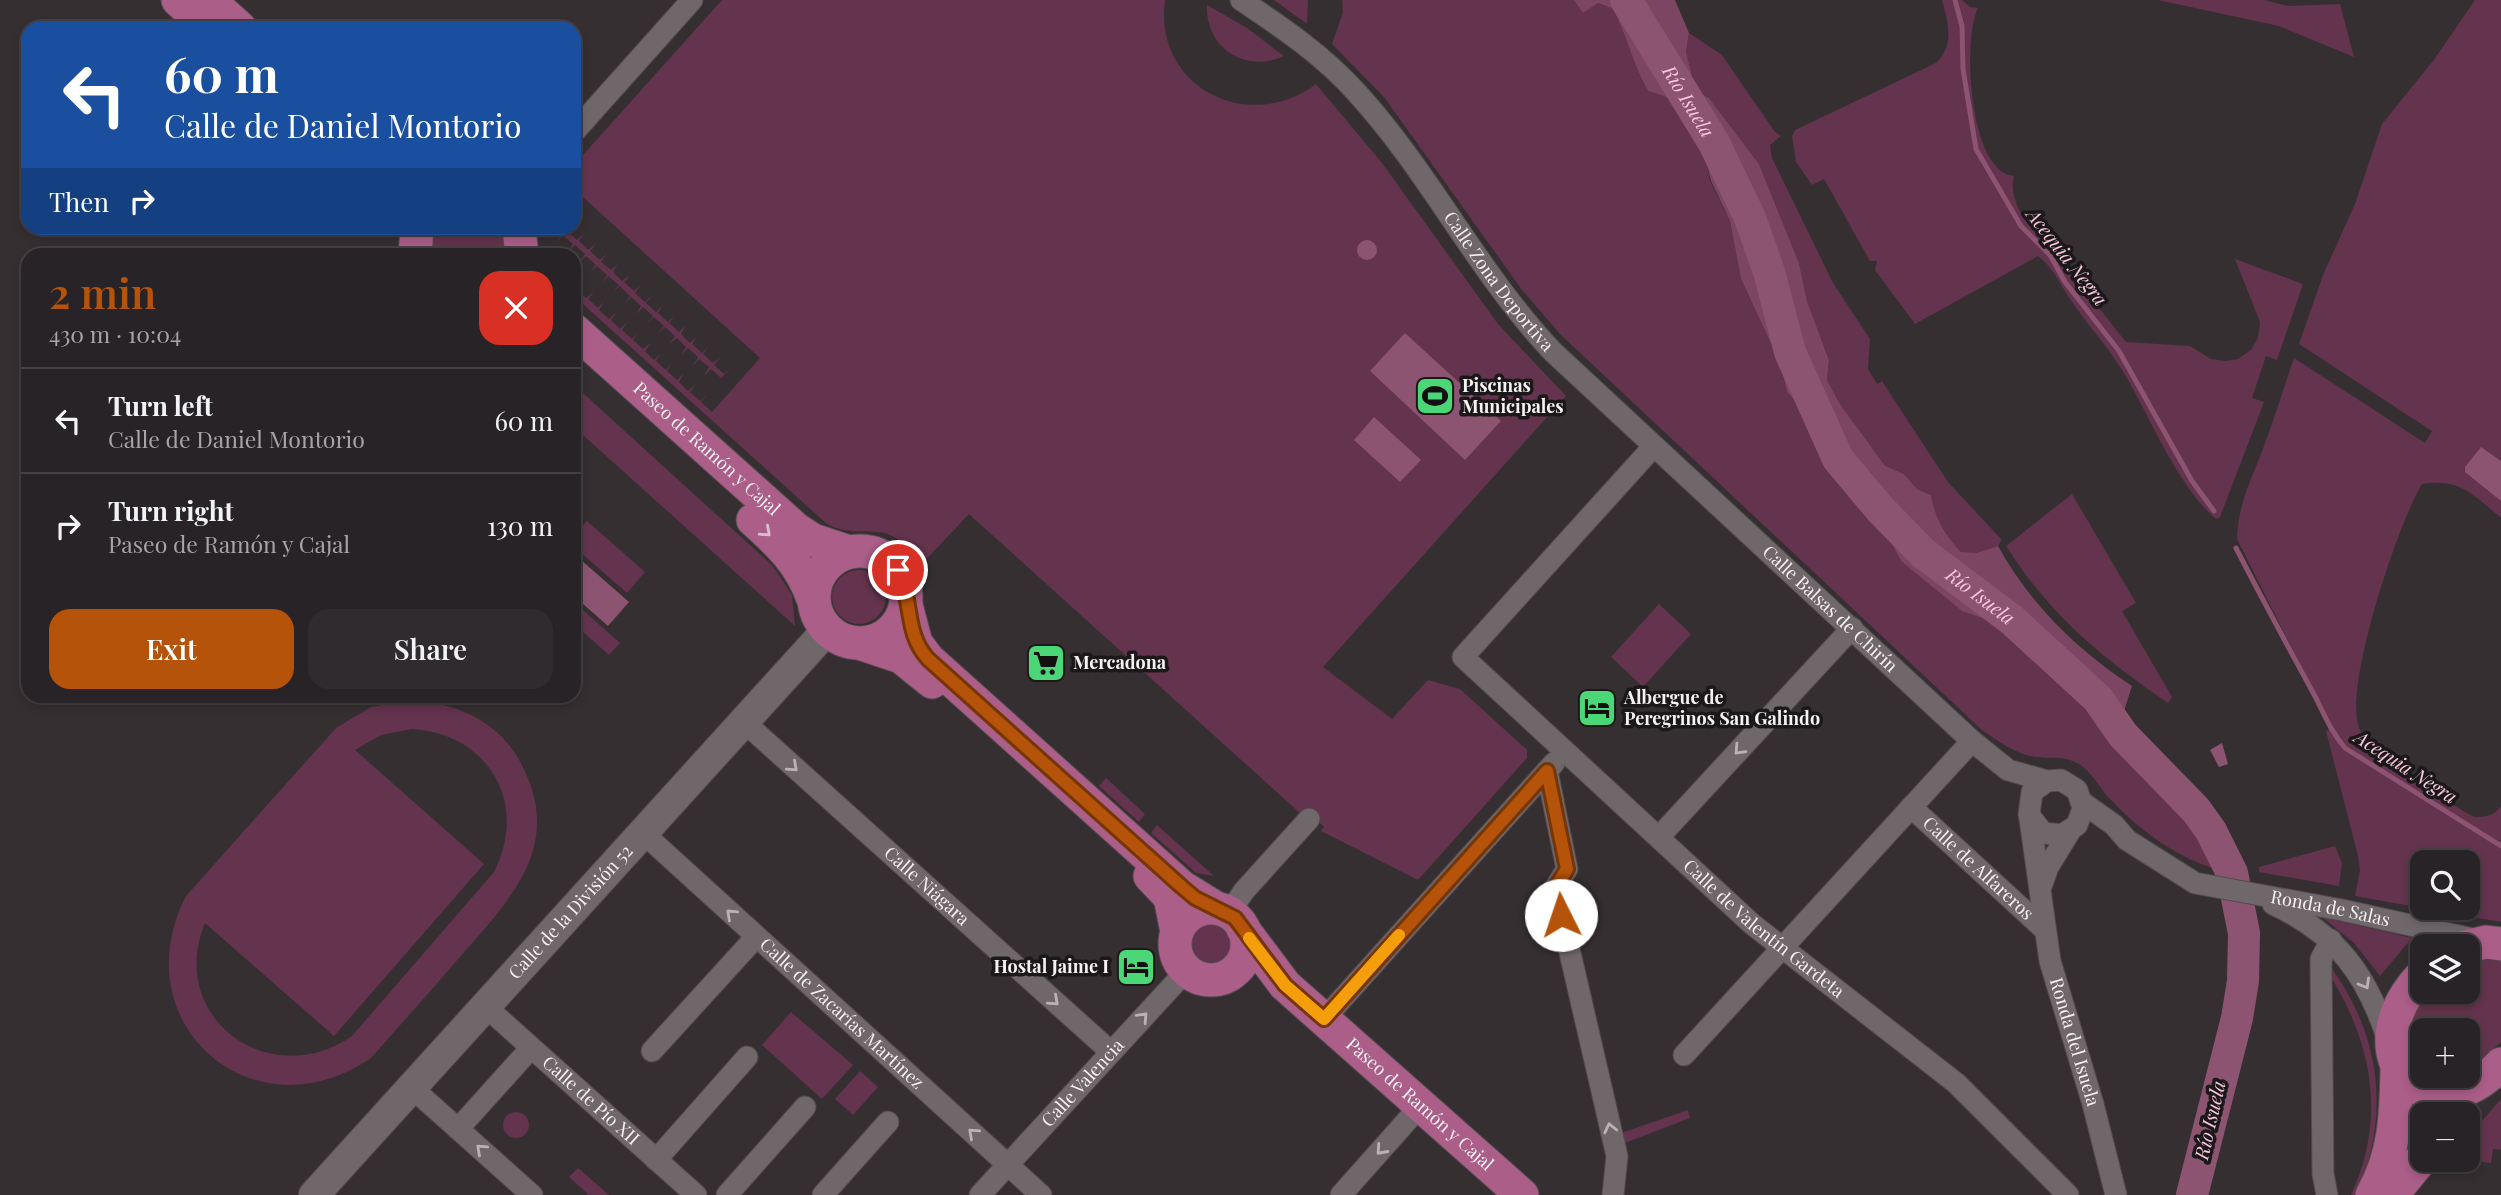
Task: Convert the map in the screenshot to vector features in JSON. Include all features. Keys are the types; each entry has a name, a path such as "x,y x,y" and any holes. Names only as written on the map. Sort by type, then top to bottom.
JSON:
{"main road":[{"path":"178,0 201,21"},
{"path":"209,0 232,21"},
{"name":"Paseo de Ramón y Cajal","path":"581,336 796,529 822,544 849,552"},
{"name":"Paseo de Ramón y Cajal","path":"581,365 792,556 807,580 813,599"},
{"path":"862,644 887,635 899,622 906,605 905,587 892,563 876,554 849,552 826,565 816,581 813,599 818,616 827,630 844,641 901,657 918,669 1155,881 1173,905 1177,953 1187,970 1207,979 1233,972 1245,956 1247,942 1230,917 1196,911 1184,920 1177,932"},
{"name":"Paseo de Ramón y Cajal","path":"906,605 916,643 928,659 1182,887 1230,917 1285,985 1522,1195"},
{"name":"Calle de la División 52","path":"323,1192 411,1087 827,630"},
{"name":"Paseo de Ramón y Cajal","path":"1233,972 1259,975 1285,985"},
{"path":"2372,1195 2387,1164 2394,1141 2396,1014 2410,990"},
{"path":"2394,1058 2424,1091 2447,1094 2465,1088 2498,1068"},
{"path":"2468,1102 2498,1068"},
{"path":"2392,1195 2411,1172"}],"street":[{"path":"581,124 692,0"},
{"name":"Calle Zona Deportiva","path":"1241,0 1309,47 1358,94 1520,318 1654,446"},
{"name":"Calle Balsas de Chirín","path":"1654,446 1972,741 2008,770 2047,781"},
{"name":"Calle de Valentín Gardeta","path":"1654,446 1463,657 1782,947 1956,1083 2068,1195"},
{"path":"1659,836 1853,628"},
{"name":"Calle Niágara","path":"743,721 1111,1052"},
{"path":"1684,1055 1972,741"},
{"path":"1324,1019 1564,751"},
{"name":"Calle Balsas de Chirín","path":"2008,770 2029,815"},
{"path":"1547,771 1567,869 1555,888 1616,1156 1613,1195"},
{"path":"2083,803 2082,817 2072,830 2062,835 2048,834 2029,815 2032,792 2047,781 2061,780 2070,784 2083,803 2114,825 2127,840 2179,875 2220,890 2258,897"},
{"name":"Calle de Alfareros","path":"1911,807 2044,929"},
{"name":"Ronda del Isuela","path":"2029,815 2050,961 2093,1104 2116,1195"},
{"path":"1230,917 1238,898 1309,819"},
{"path":"2072,830 2127,840"},
{"name":"Ronda del Isuela","path":"2041,886 2053,858 2072,830"},
{"name":"Calle de Zacarías Martínez","path":"642,832 1041,1195"},
{"name":"Ronda de Salas","path":"2258,897 2310,923 2331,940 2370,992 2394,1058"},
{"name":"Ronda de Salas","path":"2258,897 2331,908 2484,944"},
{"path":"652,1051 756,937"},
{"name":"Ronda de Salas","path":"2327,1195 2323,1174 2321,959 2331,940"},
{"name":"Calle Valencia","path":"980,1195 1187,970"},
{"name":"Calle de Pío XII","path":"485,1006 696,1195"},
{"path":"458,1129 531,1048"},
{"path":"656,1160 747,1057"},
{"path":"411,1087 532,1195"},
{"path":"1340,1195 1421,1105"},
{"path":"727,1195 804,1107"},
{"path":"823,1195 888,1122"}],"shaded area":[{"path":"722,0 1165,0 1165,31 1174,57 1190,78 1211,94 1236,103 1262,105 1290,99 1316,84 1382,163 1498,324 1566,396 1323,667 1392,719 1428,680 1460,689 1527,750 1527,758 1418,880 1321,831 1324,827 1306,810 1301,814 969,514 920,566 908,549 887,534 841,529 827,524 581,302 581,294 586,298 594,292 588,299 598,308 604,301 599,310 609,319 617,312 611,320 620,329 627,322 622,330 632,339 638,332 633,340 643,349 651,343 645,351 654,360 661,353 656,361 666,370 672,363 667,371 677,380 684,373 679,382 688,391 696,384 690,392 700,401 707,395 701,402 712,412 760,358 581,195 581,157"},
{"path":"1274,0 1308,0 1307,24"},
{"path":"1342,0 1574,0 1583,12 1598,3 1613,9 1648,91 1672,99 1689,111 1708,143 1706,161 1710,181 1730,221 1741,279 1780,363 1787,392 1814,421 1846,489 1880,522 1901,561 1991,621 2027,653 2044,659 2093,702 2115,739 2200,831 2220,870 2189,859 2146,832 2120,810 2091,774 2077,763 2021,753 1983,731 1560,334 1522,290 1384,97 1332,44 1343,12"},
{"path":"1574,0 1675,0 1689,33 1686,52 1696,91 1709,98 1759,164 1799,263 1807,301 1829,360 1827,380 1840,404 1885,466 1904,474 1917,489 1931,495 1941,526 1961,552 1976,553 1998,546 2025,587 2056,624 2092,657 2132,686 2124,711 2099,716 2093,702 2044,659 2027,653 1991,621 1962,611 1901,561 1880,522 1846,489 1814,421 1787,392 1780,363 1741,279 1730,221 1711,181 1706,161 1707,143 1689,111 1672,99 1648,91 1613,9 1598,3 1583,13"},
{"path":"1942,0 1962,0 1970,7 1978,8 1973,24 1970,74 1979,130 1987,153 1999,169 2014,176 2013,193 2024,218 2044,237 2064,246 2071,273 2126,342 2190,346 2211,359 2238,359 2251,350 2258,338 2260,322 2235,259 2303,284 2277,360 2266,356 2252,398 2264,402 2220,517 2216,519 2190,490 2121,368 2043,260 2038,256 1915,324 1875,270 1877,261 1870,261 1824,179 1812,185 1796,162 1792,136 1795,130 1936,63 1948,41 1948,25"},
{"path":"2158,0 2264,0 2288,6 2340,4 2354,57 2279,26"},
{"path":"2475,0 2501,0 2501,518 2457,486 2422,484 2400,533 2375,607 2358,681 2356,710 2360,730 2369,744 2411,779 2474,817 2489,815 2501,806 2501,922 2480,918 2480,850 2410,850 2410,906 2355,896 2360,870 2326,731 2332,728 2237,539 2243,502 2294,358 2425,443 2432,431 2299,344 2323,275 2355,204 2382,124 2433,61"},
{"path":"1207,5 1247,28 1284,56 1256,62 1230,53 1220,45 1213,34"},
{"path":"1689,33 1722,55 1775,132 1781,136 1770,145 1772,158 1833,283 1870,339 1868,369 1877,384 1882,381 1948,482 2002,540 1998,546 1976,553 1961,553 1941,526 1931,495 1917,489 1904,474 1885,467 1840,404 1827,380 1829,360 1807,301 1799,263 1759,164 1709,98 1696,91 1686,52"},
{"path":"584,233 579,241 588,250 596,244 590,251 600,260 607,253 601,262 611,270 618,264 613,272 622,281 630,275 624,282 634,291 641,284 635,293 645,302 652,295 646,303 656,312 663,305 658,313 668,322 675,315 669,323 679,332 686,325 681,334 690,343 697,336 692,344 702,353 709,346 703,354 713,363 721,357 714,365 724,374 732,367 721,378 711,369 704,376 709,367 699,359 693,366 698,357 688,348 681,355 686,347 677,338 669,344 675,336 665,327 657,334 664,326 654,317 647,324 653,316 643,307 636,314 641,306 631,297 624,304 630,296 620,286 612,293 619,285 608,276 602,283 607,275 597,266 590,272 596,265 586,256 581,261 585,254 575,245 570,248 573,244 563,235 571,235 577,240"},
{"path":"432,235 502,235 505,248 432,248"},
{"path":"1367,240 1374,243 1377,250 1374,257 1367,260 1360,257 1357,250 1360,243"},
{"name":"Piscinas Municipales","path":"1405,333 1501,421 1465,460 1370,371"},
{"path":"581,391 773,566 792,595 795,626 581,433"},
{"path":"1374,417 1421,460 1400,482 1354,440"},
{"path":"2481,447 2501,461 2501,501 2465,472 2465,467"},
{"path":"2072,494 2136,603 2122,611 2172,697 2168,703 2078,633 2041,593 2006,546"},
{"path":"587,521 645,572 627,593 581,553 581,527"},
{"path":"581,560 629,602 608,626 581,602"},
{"path":"864,570 874,574 882,582 886,597 882,612 874,620 854,624 844,620 836,612 832,592 836,582 844,574"},
{"path":"1659,604 1691,634 1643,687 1611,657"},
{"path":"581,608 620,643 609,655 581,630"},
{"path":"394,703 443,705 458,709 485,723 509,744 532,789 537,817 535,843 527,867 514,891 371,1058 327,1080 283,1085 243,1076 210,1055 185,1024 171,986 170,943 186,896 336,728 371,707","holes":["412,729 439,734 462,744 481,758 495,776 504,798 507,821 504,846 494,872 352,1036 321,1051 289,1056 259,1050 233,1036 213,1016 200,989 197,957 205,923 334,1036 484,864 355,750 381,735"]},
{"path":"2222,743 2228,764 2219,767 2210,750"},
{"path":"1106,778 1145,814 1139,822 1099,786"},
{"path":"1157,825 1214,876 1196,873 1151,833"},
{"path":"2335,846 2342,863 2339,886 2259,872 2259,867"},
{"path":"2322,917 2410,938 2380,976 2354,943"},
{"path":"1211,922 1226,929 1233,944 1226,959 1211,966 1196,959 1189,944 1196,929"},
{"path":"2480,959 2501,961 2501,1042 2480,1060 2480,1018 2413,1018 2420,1004 2480,1004"},
{"path":"2327,962 2359,1017 2375,1074 2377,1104 2374,1134 2368,1164 2357,1195 2351,1195 2369,1137 2369,1080 2355,1024 2327,971"},
{"path":"791,1012 853,1065 822,1099 762,1045"},
{"path":"2410,1026 2410,1056 2407,1044"},
{"path":"860,1071 878,1087 853,1115 835,1099"},
{"path":"2501,1099 2501,1150 2493,1149 2491,1163 2480,1162 2480,1123"},
{"path":"1688,1110 1690,1118 1625,1143 1621,1133"},
{"path":"516,1112 525,1116 529,1125 525,1134 516,1138 507,1134 503,1125 507,1116"},
{"path":"578,1168 609,1195 589,1195 569,1177"}],"waterway":[{"name":"Río Isuela","path":"1626,0 1714,143 1750,218 1769,272 1790,352 1838,459 1880,509 1923,553 2012,620 2098,699 2123,735 2196,810 2211,831 2232,873 2244,933 2243,981 2237,1018 2192,1195"},
{"name":"Acequia Negra","path":"1955,0 1962,26 1963,69 1976,149 2021,226 2050,255 2065,282 2119,351 2192,481 2214,511"},
{"name":"Acequia Negra","path":"2236,548 2330,726 2345,748 2501,846"}],"slow traffic":[{"path":"1249,938 1285,985 1324,1019 1399,935"}],"place":[{"name":"Piscinas Municipales","path":"1435,396"},
{"name":"Mercadona","path":"1046,663"},
{"name":"Albergue de Peregrinos San Galindo","path":"1597,708"},
{"name":"Hostal Jaime I","path":"1136,967"}],"route":[{"path":"898,570 905,587 913,635 921,652 1182,887 1195,898 1235,918 1285,985 1324,1019 1547,771 1567,869 1555,888 1561,915"}]}
